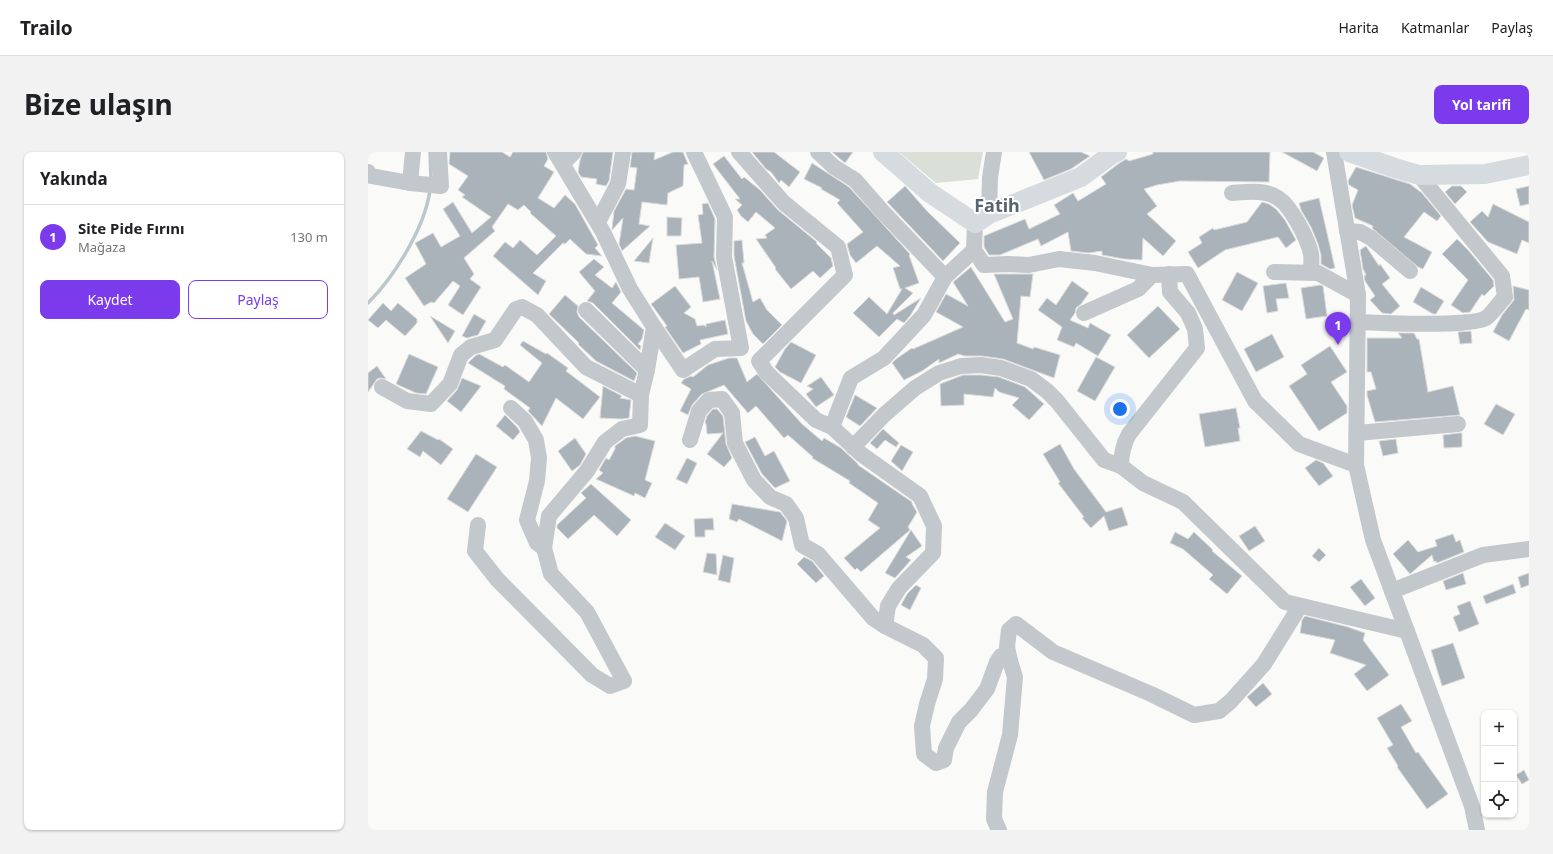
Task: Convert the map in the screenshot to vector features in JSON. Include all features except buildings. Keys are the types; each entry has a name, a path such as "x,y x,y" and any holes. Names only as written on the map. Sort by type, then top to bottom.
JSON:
{"main road":[{"path":"883,152 930,194 982,218 1081,177 1116,152"},
{"path":"1349,152 1395,168 1419,174 1485,174 1529,165"}],"street":[{"path":"410,182 413,152"},
{"path":"368,172 371,176 441,186 439,152"},
{"path":"598,222 618,184 623,152"},
{"path":"694,152 725,217 724,257 741,348"},
{"path":"739,152 784,203 838,247 845,275 760,361"},
{"path":"818,152 834,167 855,180 882,211 945,277"},
{"path":"832,427 851,378 884,358 924,315 945,277 974,250 982,218 994,152"},
{"path":"1334,152 1358,296 1356,465 1373,540 1472,806 1478,830"},
{"path":"564,156 630,289 683,370 715,349 741,348 760,361 767,373 816,420 832,427 853,446 920,496 934,526 932,553 899,588 888,606 885,626"},
{"path":"1358,322 1393,324 1472,322 1486,318 1505,297 1502,276 1419,174"},
{"path":"1232,192 1257,191 1278,198 1292,212 1304,233 1311,254 1311,272"},
{"path":"1347,232 1360,232 1371,238 1410,271"},
{"path":"974,250 984,265 1029,265 1059,259 1095,263 1152,275 1187,274 1255,401 1299,444 1356,465"},
{"path":"1274,272 1318,273 1358,296"},
{"path":"1121,466 1121,454 1124,443 1129,434 1197,348 1195,329 1188,313 1170,292 1169,274"},
{"path":"1084,313 1138,289 1152,275"},
{"path":"382,387 406,401 430,404 450,384 461,355 472,347 495,340 516,309 522,307 537,315 586,367 641,395"},
{"path":"586,310 647,370"},
{"path":"478,525 475,551 497,579 592,675 610,686 624,681 587,612 552,574 544,548 549,516 587,471 606,442 622,429 640,425 641,395 654,327"},
{"path":"853,446 884,415 915,388 939,373 961,366 981,365 1001,368 1031,379 1047,391 1057,401 1104,460 1121,466 1143,483 1183,502 1285,602 1407,631"},
{"path":"690,440 699,410 709,400 722,398 732,413 735,443 754,480 770,497 786,504 796,518 802,545 818,554 873,618 885,626 923,645 936,658 935,679 922,726 924,754 936,763 944,760 946,748 959,722 987,690 997,662 1001,656 1010,661"},
{"path":"511,408 526,421 536,440 540,458 537,481 527,520 537,543 544,548"},
{"path":"1357,433 1458,424"},
{"path":"1392,591 1483,555 1529,549"},
{"path":"1000,830 994,819 995,792 1010,734 1015,677 1007,647 1010,630 1016,624 1053,652 1151,694 1194,715 1219,711 1231,701 1264,664 1300,606"}],"shaded area":[{"path":"899,152 983,152 978,179 936,183"}],"waterway":[{"path":"430,152 431,181"},
{"path":"368,303 388,279 407,250 422,219 430,190"}],"place":[{"name":"Site Pide Fırını","path":"1338,345"}],"district":[{"name":"Fatih","path":"997,206"}]}
